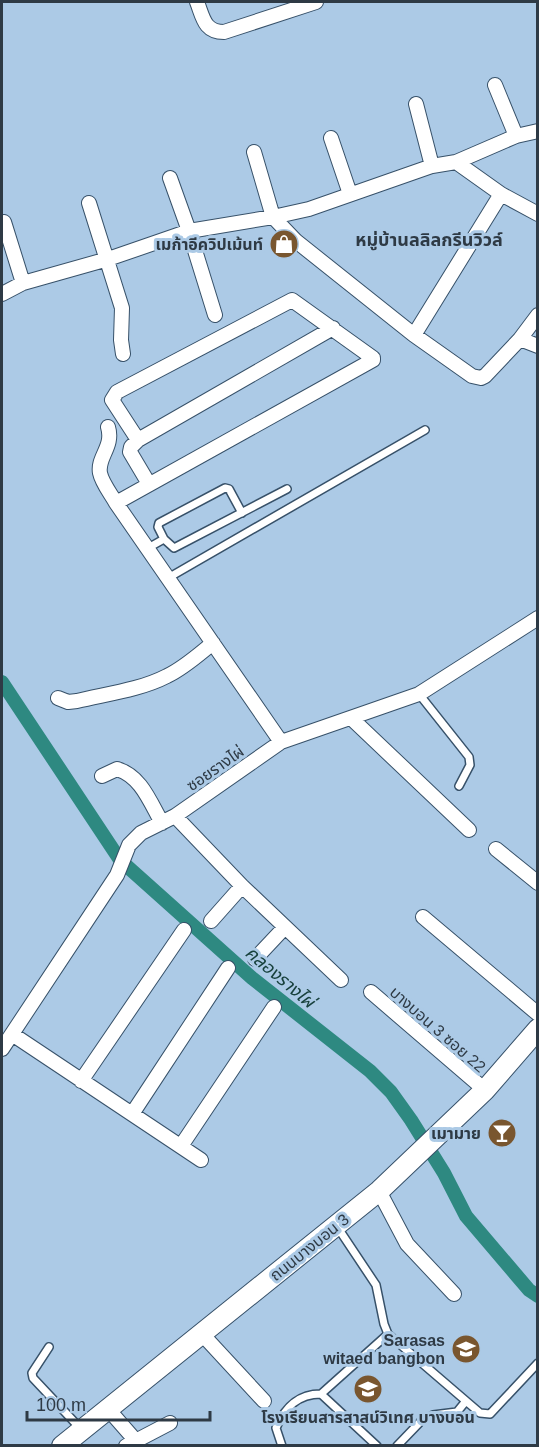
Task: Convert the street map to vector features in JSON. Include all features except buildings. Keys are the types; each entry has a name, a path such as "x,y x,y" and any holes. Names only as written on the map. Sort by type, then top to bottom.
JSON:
{"main road":[{"name":"ถนนบางบอน 3","path":"62,1446 379,1191 485,1090 537,1029"}],"street":[{"path":"197,2 204,22 215,32 224,32 316,2"},
{"path":"495,85 516,136"},
{"path":"416,104 432,166"},
{"path":"2,294 23,283 108,259 189,231 309,209 432,166 456,162 516,136 537,131"},
{"path":"331,138 350,194"},
{"path":"254,152 273,217 296,241 471,376 481,378 485,376 520,339 537,315"},
{"path":"456,162 501,194 537,214"},
{"path":"170,178 215,315"},
{"path":"414,334 501,194"},
{"path":"89,203 122,308 123,354"},
{"path":"4,222 23,283"},
{"path":"116,503 373,360 373,357 291,300 117,392 112,400 138,440"},
{"path":"149,484 130,452 131,447 138,440 333,328"},
{"path":"520,339 537,346"},
{"path":"108,427 109,445 100,472 116,503 281,742"},
{"name":"ซอยรางไผ่","path":"2,1049 117,875 129,845 141,833 168,820 281,742 419,694 537,618"},
{"path":"58,698 69,702 77,701 150,684 168,676 213,643"},
{"path":"351,718 469,830"},
{"path":"102,776 117,769 131,776 168,820 341,980"},
{"path":"496,849 537,884"},
{"path":"211,921 242,886"},
{"path":"423,917 537,1014"},
{"path":"255,959 285,927"},
{"path":"81,1080 184,930"},
{"path":"132,1114 228,968"},
{"name":"บางบอน 3 ซอย 22","path":"371,992 485,1090"},
{"path":"181,1146 274,1007"},
{"path":"12,1034 201,1160"},
{"path":"379,1191 407,1244 454,1294"},
{"path":"202,1334 264,1401"},
{"path":"108,1409 131,1443 170,1423"}],"lane":[{"path":"168,578 425,430"},
{"path":"242,513 229,489 225,488 159,523 158,527 164,539 174,548 242,513 287,489"},
{"path":"148,548 164,539"},
{"path":"419,694 469,757 470,765 459,786"},
{"path":"336,1226 376,1285 388,1334 480,1413 490,1414 537,1363"},
{"path":"282,1446 276,1428 284,1413 300,1397 321,1394 388,1334"},
{"path":"49,1347 32,1373 33,1378 81,1430"},
{"path":"321,1394 377,1446"},
{"path":"397,1446 422,1420 433,1415 457,1412 466,1401"}],"waterway":[{"name":"คลองรางไผ่","path":"2,682 120,860 252,978 370,1071 391,1092 444,1173 466,1216 529,1290 538,1296"}],"place":[{"name":"เมก้าอีควิปเม้นท์","path":"284,244"},
{"name":"เมามาย","path":"502,1133"},
{"name":"Sarasas witaed bangbon","path":"466,1349"},
{"name":"โรงเรียนสารสาสน์วิเทศ บางบอน","path":"368,1389"}],"district":[{"name":"หมู่บ้านลลิลกรีนวิวล์","path":"429,240"}]}
